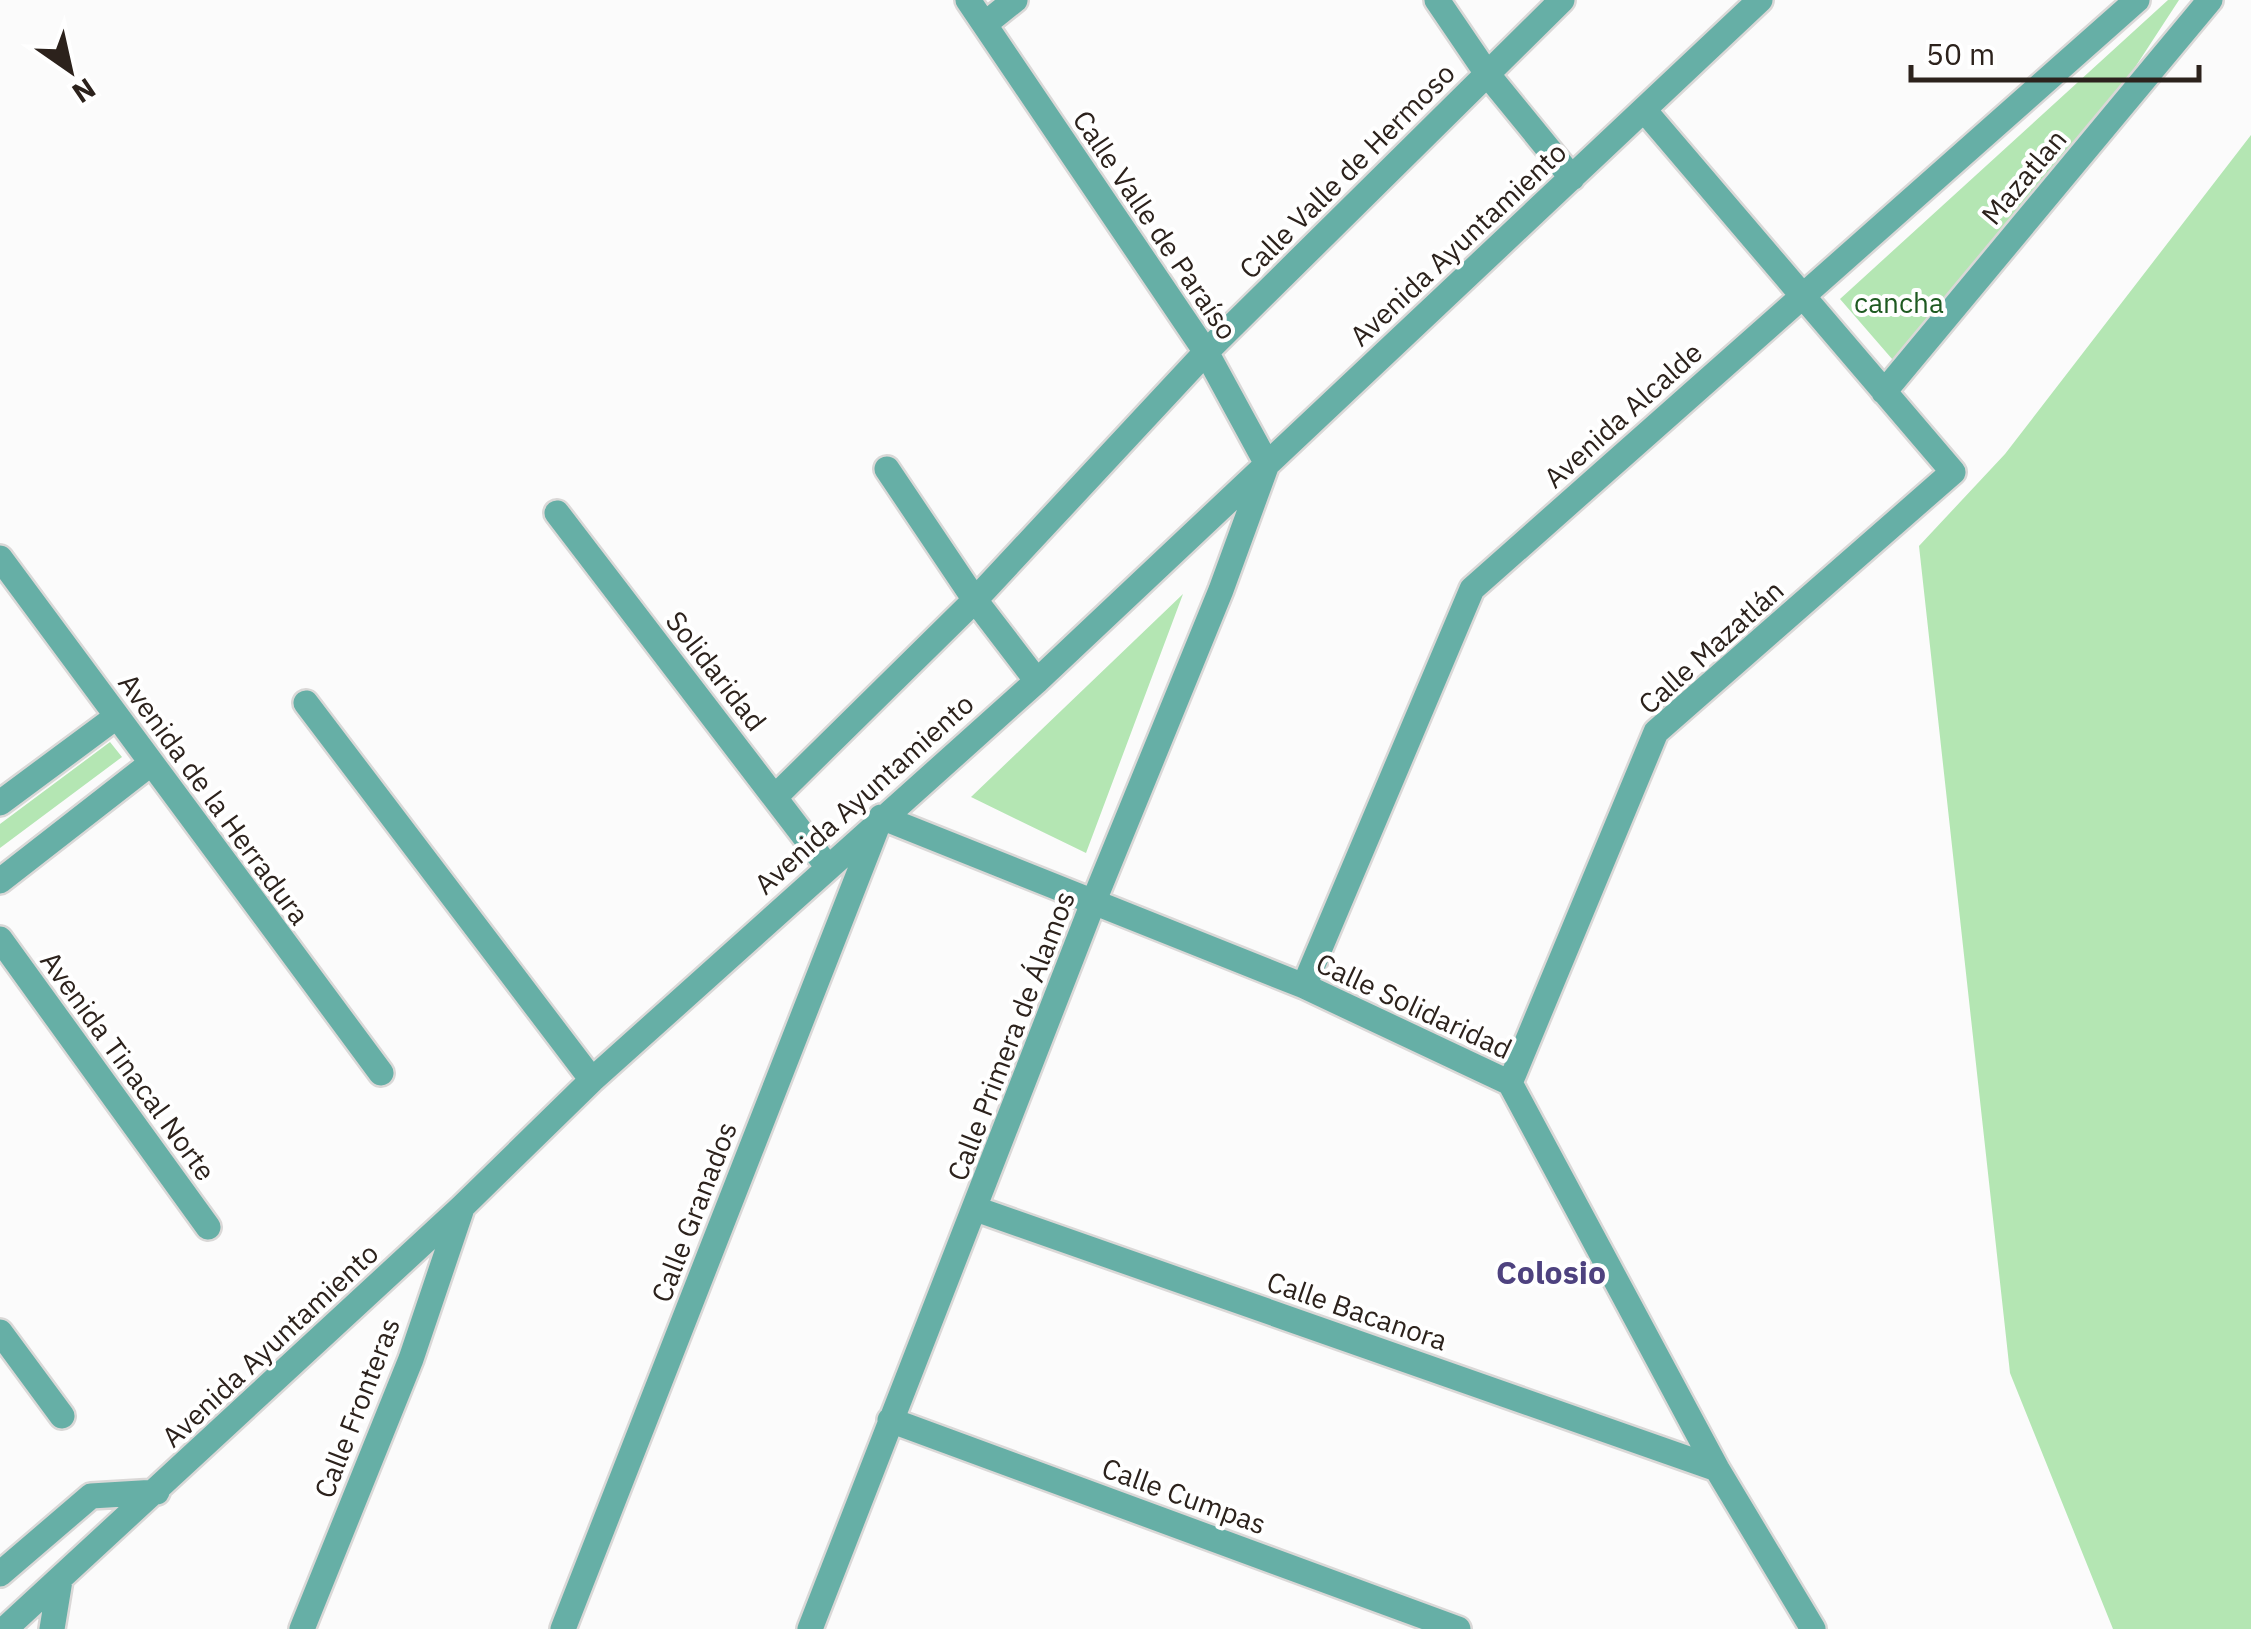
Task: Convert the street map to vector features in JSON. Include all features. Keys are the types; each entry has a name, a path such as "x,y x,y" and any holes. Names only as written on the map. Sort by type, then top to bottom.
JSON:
{"street":[{"name":"Calle Valle de Paraíso","path":"968,0 1206,352 1267,464"},
{"path":"985,24 1015,0"},
{"path":"1437,0 1488,75 1572,178"},
{"name":"Calle Valle de Hermoso","path":"775,797 975,600 1206,352 1562,0"},
{"name":"Avenida Ayuntamiento","path":"5,1629 157,1492 592,1080 1037,681 1760,0"},
{"name":"Avenida Alcalde","path":"1304,986 1472,589 2137,0"},
{"name":"Mazatlan","path":"1884,392 2210,0"},
{"path":"1645,112 1884,392"},
{"name":"Calle Mazatlán","path":"1510,1083 1656,732 1952,472 1884,392"},
{"name":"Calle Primera de Álamos","path":"810,1629 1093,903 1222,590 1267,464"},
{"path":"887,468 975,600 1037,681"},
{"name":"Solidaridad","path":"557,513 828,866"},
{"name":"Avenida de la Herradura","path":"0,558 149,765 381,1074"},
{"path":"306,703 592,1080"},
{"path":"0,803 116,717"},
{"path":"0,881 149,765"},
{"name":"Calle Solidaridad","path":"881,817 1304,986 1510,1083 1717,1469 1812,1629"},
{"name":"Calle Granados","path":"563,1629 881,817"},
{"name":"Avenida Tinacal Norte","path":"0,939 208,1227"},
{"name":"Calle Fronteras","path":"302,1629 411,1359 462,1206"},
{"name":"Calle Bacanora","path":"976,1209 1717,1469"},
{"path":"0,1332 62,1416"},
{"name":"Calle Cumpas","path":"890,1420 1458,1629"},
{"path":"0,1574 91,1496 157,1492"},
{"path":"52,1629 60,1580"}],"green space":[{"name":"cancha","path":"2168,0 2179,0 2100,121 1899,367 1840,299"},
{"path":"2251,135 2251,1629 2113,1629 2010,1373 1919,546 2005,454"},
{"path":"1183,594 1086,853 971,797"},
{"path":"110,742 122,757 0,848 0,824"}],"district":[{"name":"Colosio","path":"1551,1273"}]}
